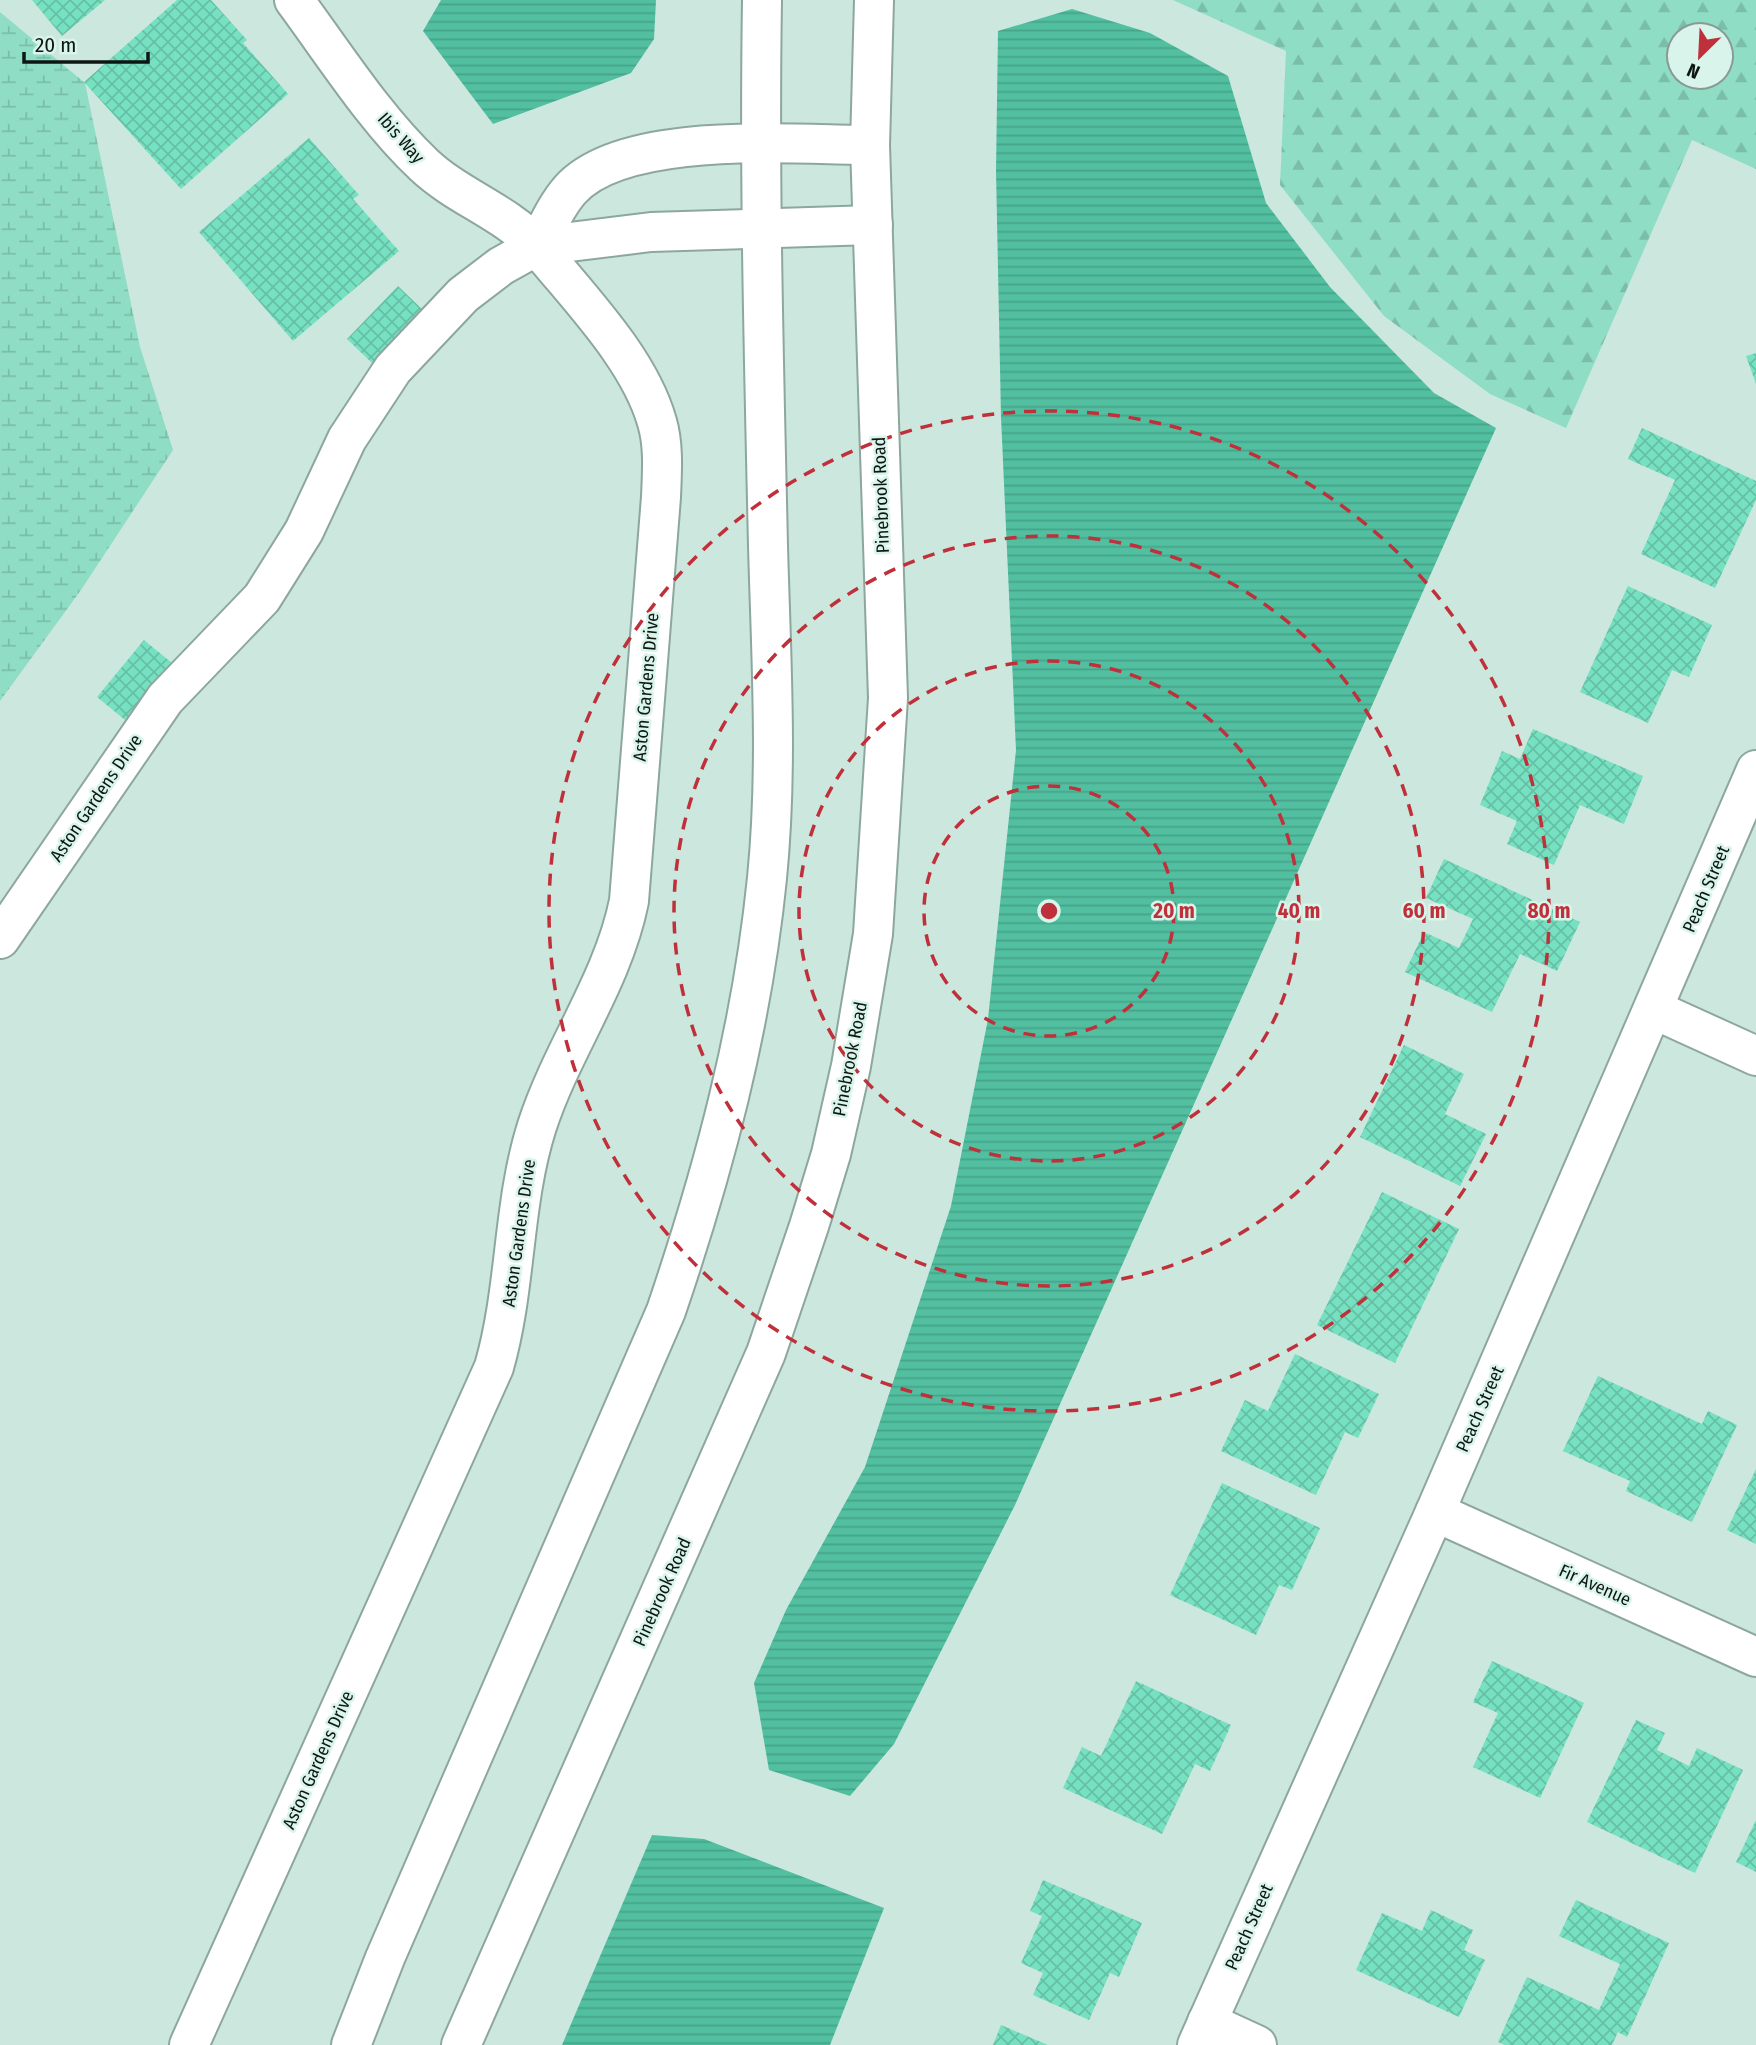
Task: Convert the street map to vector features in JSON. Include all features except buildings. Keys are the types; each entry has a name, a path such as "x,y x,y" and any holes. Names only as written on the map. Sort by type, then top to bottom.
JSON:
{"street":[{"name":"Ibis Way","path":"294,0 401,142 426,166 500,213 537,246"},
{"path":"351,2045 385,1958 666,1311 696,1224 734,1079 753,983 765,891 774,766 761,227 762,0"},
{"name":"Pinebrook Road","path":"461,2045 761,1365 809,1226 842,1104 873,934 888,698 870,145 874,0"},
{"path":"537,246 570,190 588,174 635,154 688,148 760,145 870,145"},
{"name":"Aston Gardens Drive","path":"0,939 165,699 262,598 304,531 347,439 393,369 463,295 501,266 537,246 651,232 873,225"},
{"name":"Aston Gardens Drive","path":"189,2045 494,1367 510,1301 521,1192 536,1128 548,1096 613,957 626,914 661,497 662,459 658,423 645,390 608,334 537,246"},
{"name":"Peach Street","path":"1202,2034 1435,1512 1655,1010 1756,770"},
{"path":"1655,1010 1756,1056"},
{"name":"Fir Avenue","path":"1435,1512 1756,1657"},
{"path":"1202,2034 1257,2045"}],"green space":[{"path":"1173,0 1756,0 1756,169 1692,140 1566,428 1490,394 1384,316 1280,185 1286,51"},
{"path":"0,12 85,83 140,347 173,450 81,590 0,701"}],"shaded area":[{"path":"441,0 656,0 654,39 631,73 493,124 423,31"},
{"path":"1072,9 1150,33 1228,76 1266,203 1330,287 1434,393 1496,428 1015,1505 894,1744 850,1796 769,1770 754,1683 786,1610 865,1467 951,1206 988,1019 1016,750 1001,417 996,171 998,31"},
{"path":"652,1835 704,1839 884,1908 830,2045 562,2045"}]}
